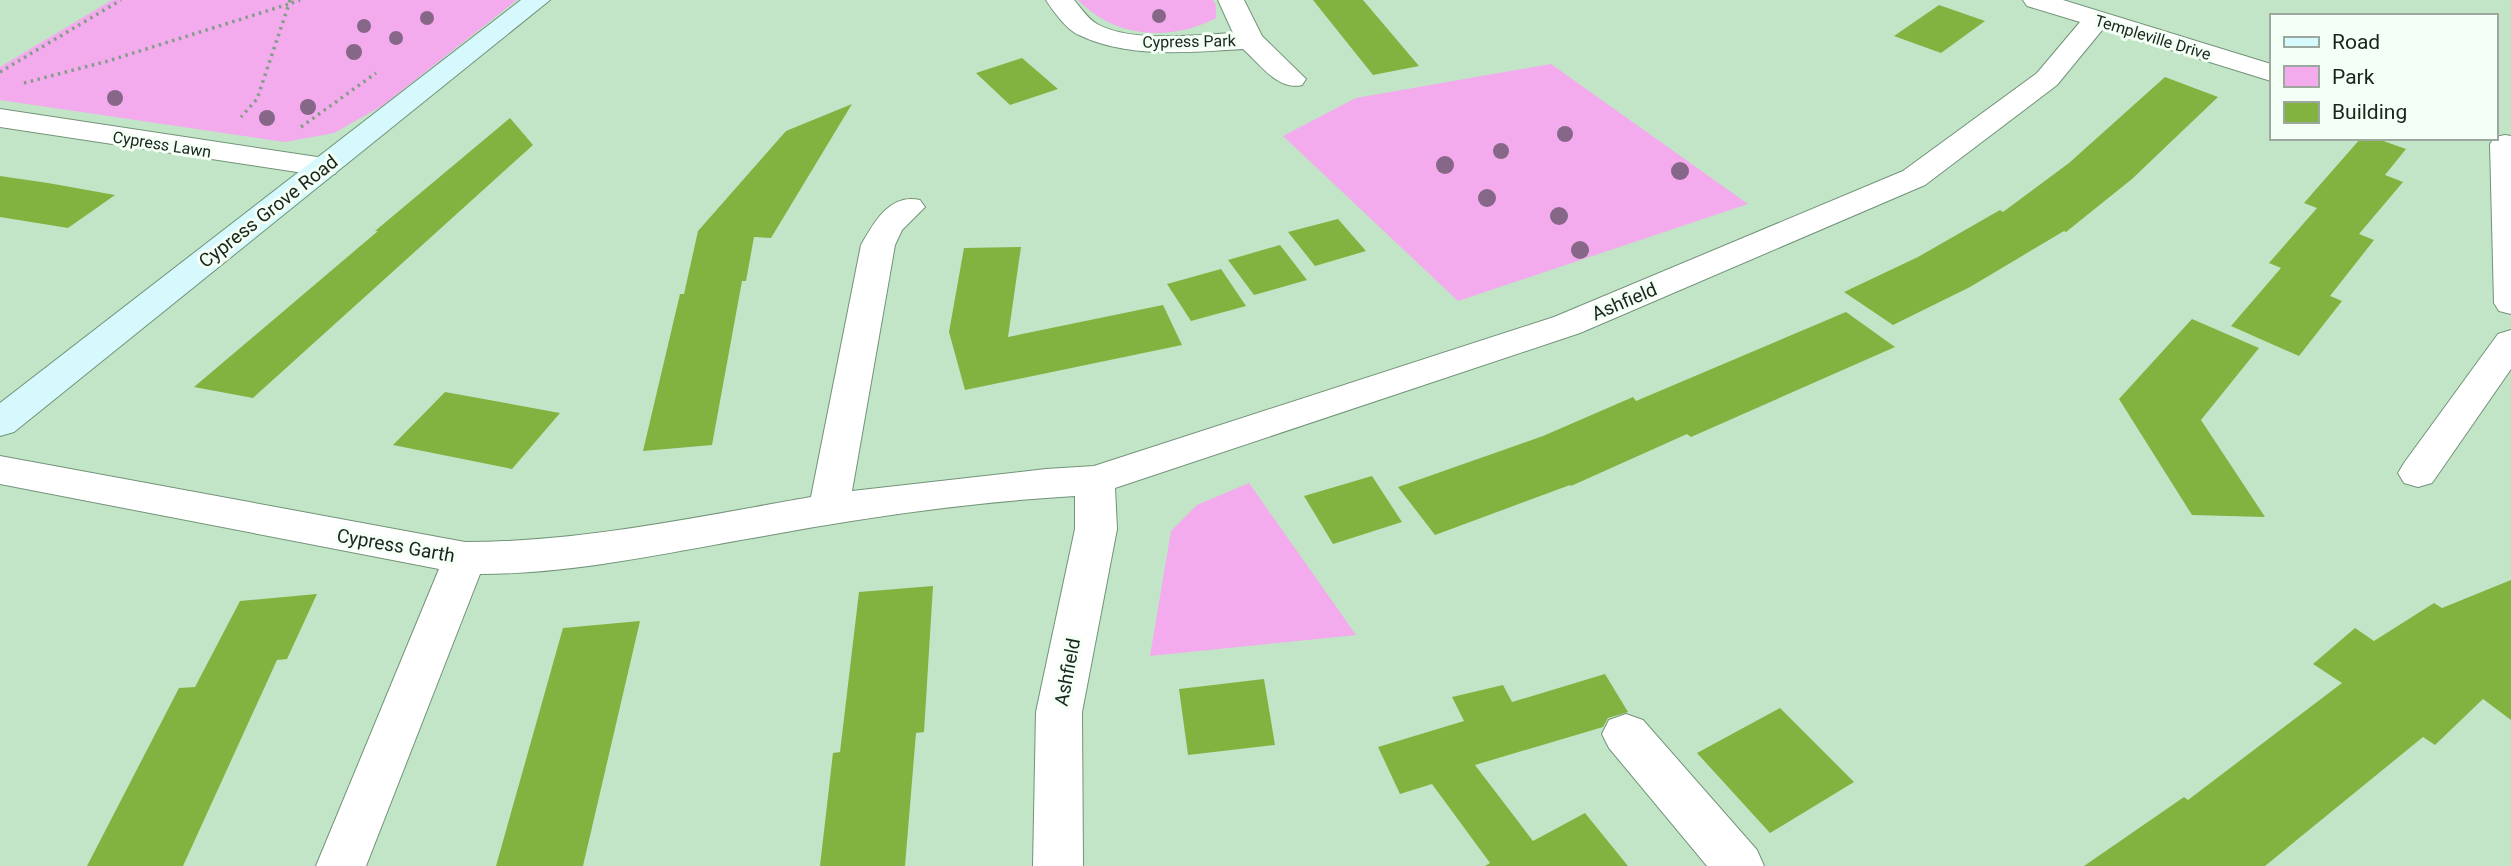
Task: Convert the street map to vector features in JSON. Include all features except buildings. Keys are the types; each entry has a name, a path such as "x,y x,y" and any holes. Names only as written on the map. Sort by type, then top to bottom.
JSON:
{"main road":[{"name":"Cypress Grove Road","path":"0,423 537,0"}],"street":[{"name":"Cypress Park","path":"1059,0 1086,30 1130,42 1184,44 1250,40"},
{"name":"Cypress Park","path":"1231,0 1250,40 1292,79"},
{"name":"Templeville Drive","path":"2036,0 2270,73"},
{"name":"Ashfield","path":"465,558 538,556 624,545 830,509 1046,482 1095,480 1567,325 1914,178 2047,79 2097,19"},
{"name":"Cypress Lawn","path":"0,118 324,167"},
{"path":"2501,143 2511,303"},
{"path":"830,509 878,244 888,225 909,207"},
{"path":"2418,473 2511,342"},
{"name":"Cypress Garth","path":"0,470 465,558 341,866"},
{"name":"Ashfield","path":"1058,866 1059,712 1096,530 1095,480"},
{"path":"1626,734 1739,866"}],"path":[{"path":"0,72 121,0"},
{"path":"13,86 175,41 300,0"},
{"path":"237,122 257,99 290,2"},
{"path":"258,158 378,71"}],"green space":[{"path":"112,0 517,0 382,106 334,133 285,142 0,100 0,67"},
{"path":"1078,0 1213,0 1216,5 1216,18 1180,31 1144,32 1109,22"},
{"path":"1551,64 1748,204 1458,301 1283,136 1356,98"},
{"path":"1249,483 1356,635 1150,656 1171,531 1197,505"}]}
